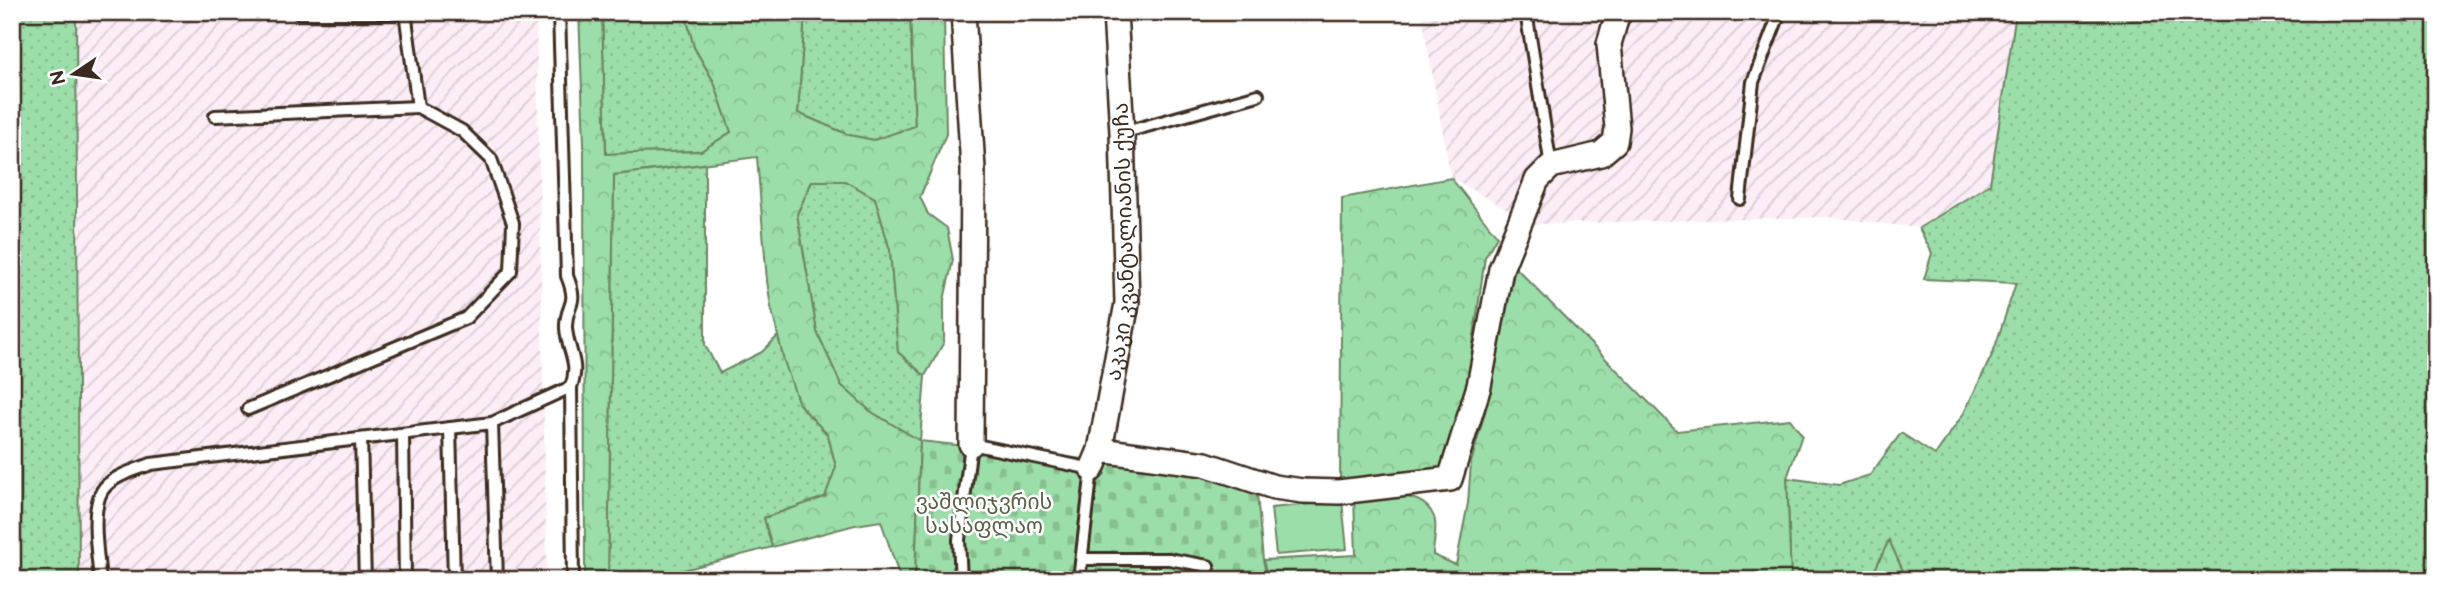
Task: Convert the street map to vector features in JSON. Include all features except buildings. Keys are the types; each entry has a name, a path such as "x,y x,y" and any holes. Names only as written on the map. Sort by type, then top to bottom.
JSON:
{"street":[{"path":"963,12 973,169 971,444"},
{"name":"აკაკი კვანტალიანის ქუჩა","path":"1096,459 1127,303 1115,12"},
{"path":"1096,459 1205,464 1274,487 1303,491 1339,492 1450,479 1479,386 1501,269 1537,180 1550,166 1601,154 1615,142 1617,128 1609,44 1620,12"}],"lane":[{"path":"559,12 567,276 574,291 566,324 576,364 576,374 571,387 573,580"},
{"path":"1526,12 1550,166"},
{"path":"1740,199 1753,82 1780,12"},
{"path":"299,13 405,13 418,107"},
{"path":"1122,133 1258,95"},
{"path":"215,116 418,107 461,131 491,159 513,223 511,271 466,318 248,409"},
{"path":"100,580 96,510 103,489 119,477 151,464 492,423 571,387"},
{"path":"492,423 497,580"},
{"path":"450,428 454,580"},
{"path":"402,434 405,580"},
{"path":"361,439 365,580"},
{"path":"961,580 959,540 971,444 1096,459 1079,580"},
{"path":"1082,559 1169,559 1208,566 1209,580"}],"shaded area":[{"path":"76,12 536,12 547,580 79,580"},
{"path":"1421,12 2016,12 1990,184 1919,228 1828,217 1533,224 1451,178"}],"green space":[{"path":"12,12 76,12 79,580 12,580"},
{"path":"579,12 602,12 606,154 701,151 731,132 714,82 694,47 685,12 805,12 798,113 849,135 874,140 915,126 910,12 944,12 946,134 920,197 928,214 947,228 953,260 944,300 944,342 925,376 898,352 890,250 875,198 845,181 812,181 797,214 817,332 841,385 870,411 920,441 915,580 899,580 881,521 855,525 772,547 764,518 825,497 836,467 828,435 799,404 784,361 767,281 757,157 614,175 608,580 585,580 584,144"},
{"path":"602,12 685,12 694,47 714,82 731,132 701,151 606,154"},
{"path":"805,12 910,12 915,127 874,140 849,135 798,113"},
{"path":"2016,12 2436,12 2436,580 1907,580 1889,541 1870,580 1791,580 1787,478 1839,485 1870,475 1901,433 1935,455 1964,413 1993,353 2016,283 1924,279 1932,253 1919,228 1990,184"},
{"path":"705,164 705,345 720,373 762,352 778,336 799,404 828,435 836,467 825,497 764,518 772,547 645,580 608,580 614,175"},
{"path":"1451,178 1497,236 1485,257 1467,386 1440,470 1340,485 1342,198"},
{"path":"812,181 845,181 875,198 890,250 898,352 925,376 920,441 870,411 841,385 817,332 797,214"},
{"path":"1515,267 1677,431 1790,419 1802,435 1787,478 1791,580 1268,580 1263,560 1356,555 1354,498 1399,496 1420,501 1428,508 1435,521 1433,555 1456,565 1468,503 1471,463 1491,390"},
{"name":"ვაშლიჯვრის სასაფლაო","path":"920,441 1192,471 1257,494 1263,560 1268,580 915,580"},
{"path":"1342,501 1347,549 1276,555 1271,508"},
{"path":"1889,540 1907,580 1870,580"}]}
